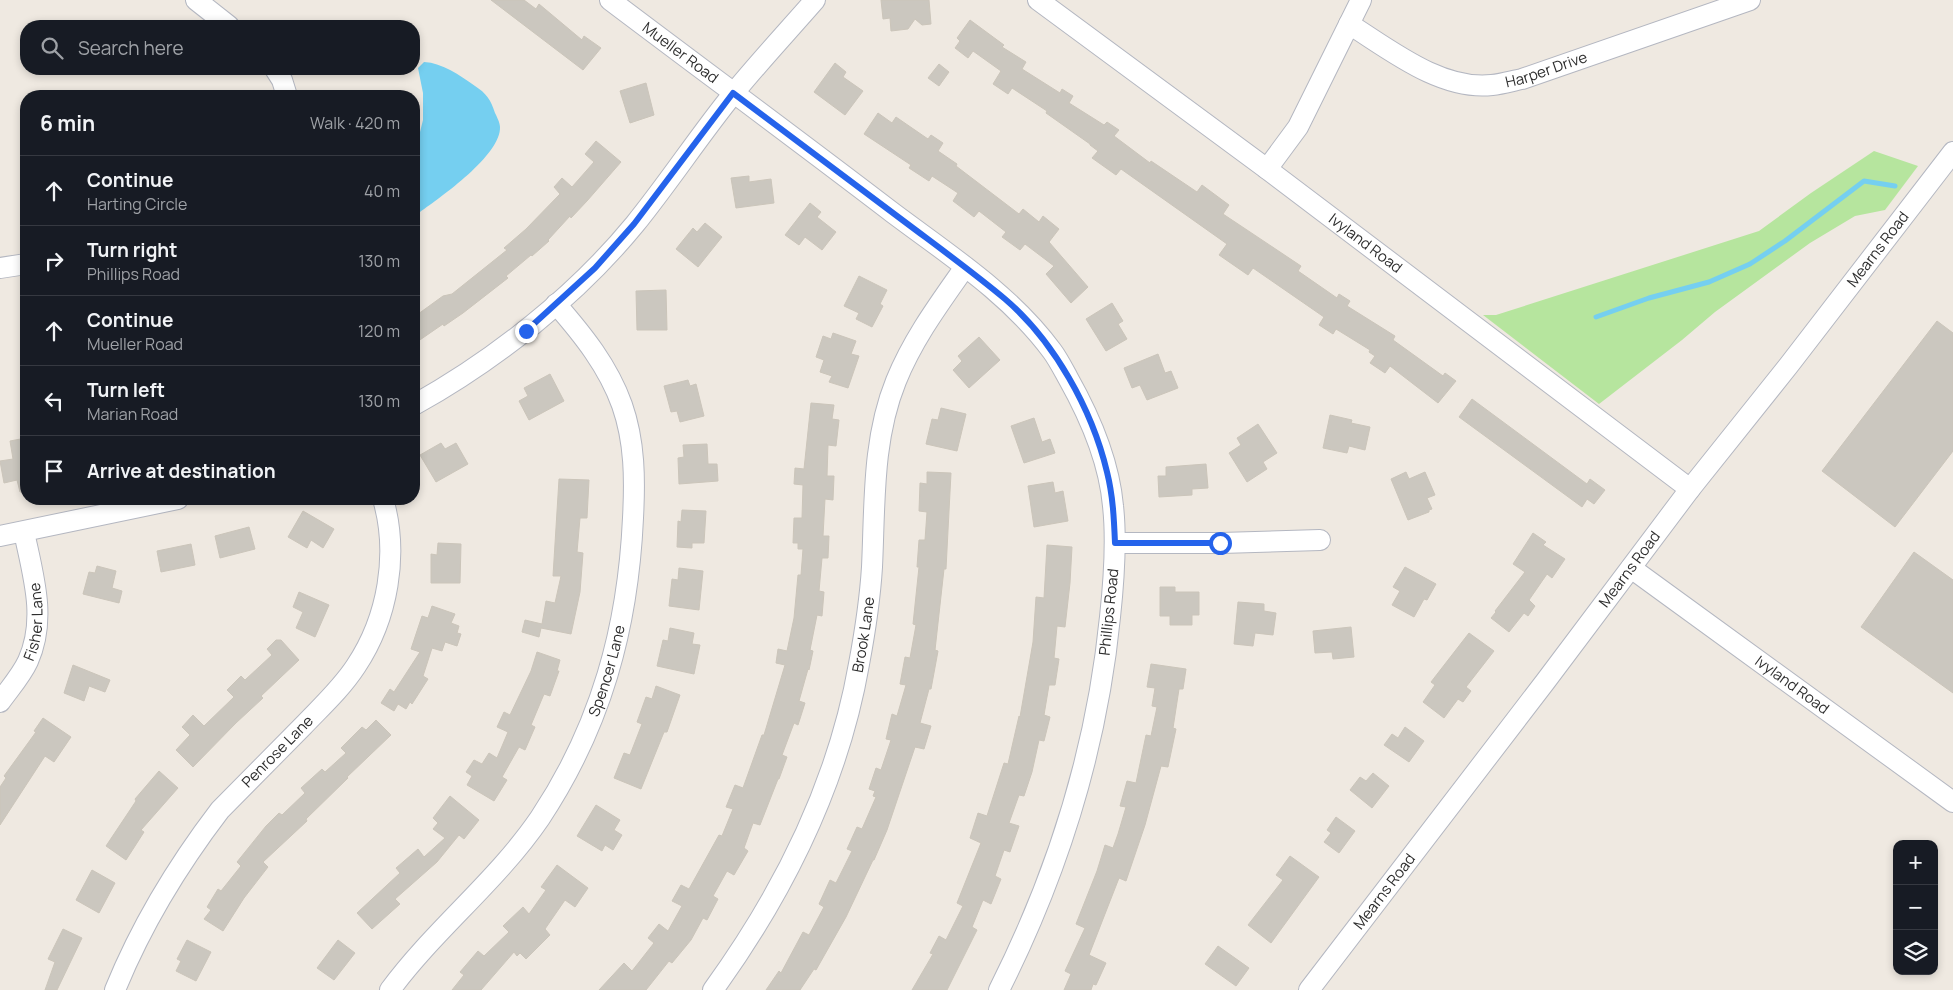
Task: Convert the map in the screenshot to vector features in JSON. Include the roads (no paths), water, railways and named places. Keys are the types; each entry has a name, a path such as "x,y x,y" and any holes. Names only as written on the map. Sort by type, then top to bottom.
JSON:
{"street":[{"path":"196,0 221,20"},
{"name":"Mueller Road","path":"610,0 965,268"},
{"path":"420,402 442,390 526,331 595,268 634,224 733,93 815,0"},
{"name":"Ivyland Road","path":"1038,0 1267,169 1690,489"},
{"path":"1267,169 1298,127 1361,0"},
{"name":"Harper Drive","path":"1349,24 1424,71 1456,83 1490,86 1522,79 1750,0"},
{"path":"279,75 285,90"},
{"name":"Mearns Road","path":"1309,990 1690,489 1789,365 1953,152"},
{"path":"0,268 20,265"},
{"name":"Phillips Road","path":"965,268 1006,300 1036,331 1054,353 1072,385 1094,432 1108,474 1113,505 1115,543 1108,641 1099,698 1072,812 1035,915 999,990"},
{"name":"Brook Lane","path":"713,990 780,886 815,815 828,781 852,700 870,598 875,480 887,408 896,382 922,328 965,268"},
{"name":"Spencer Lane","path":"390,990 412,962 500,869 539,818 560,785 591,724 603,693 621,628 632,545 634,467 631,436 623,406 601,360 556,304"},
{"path":"0,536 150,505"},
{"name":"Penrose Lane","path":"114,990 162,895 220,810 338,690 356,666 370,641 379,620 390,566 390,539 384,505"},
{"name":"Fisher Lane","path":"0,702 16,681 28,660 37,628 37,594 24,532"},
{"path":"1115,543 1220,543 1320,540"},
{"name":"Ivyland Road","path":"1631,568 1953,802"}],"water":[{"path":"424,62 451,70 482,91 492,104 500,127 498,138 481,162 455,186 420,212 420,132 423,120 423,93 419,75 420,66"}],"waterway":[{"path":"1596,317 1649,298 1709,282 1750,264 1785,241 1864,181 1895,186"}]}
